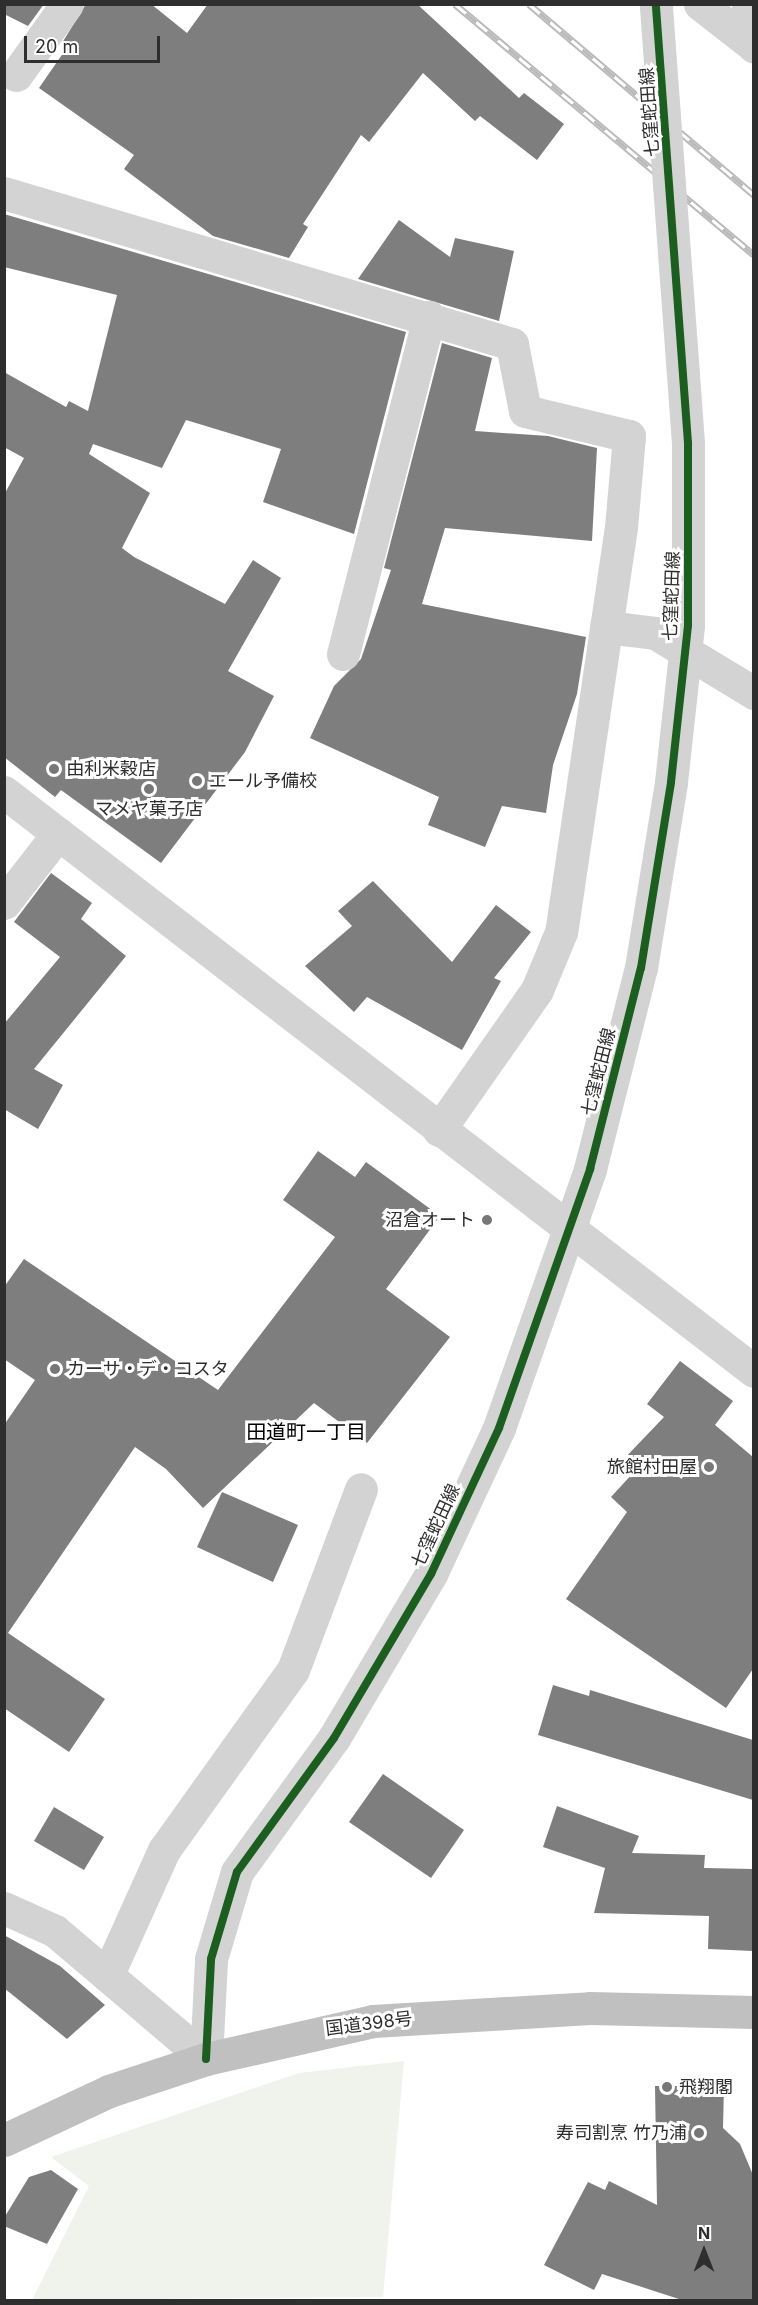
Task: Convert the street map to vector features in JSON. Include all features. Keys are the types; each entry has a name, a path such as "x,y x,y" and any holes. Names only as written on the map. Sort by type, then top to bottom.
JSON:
{"highway":[{"name":"国道398号","path":"4,2140 109,2091 206,2059 373,2021 590,2008 753,2012"}],"street":[{"path":"8,79 67,4"},
{"name":"七窪蛇田線","path":"206,2059 211,1959 237,1872 334,1738 431,1574 499,1428 590,1169 641,968 674,749 688,625 688,444 656,4"},
{"path":"700,4 753,46"},
{"path":"748,4 753,46"},
{"path":"4,193 429,317 512,344 525,411 629,436 606,627 561,932 537,990 439,1130"},
{"path":"343,654 429,317"},
{"path":"606,627 655,633 753,693"},
{"path":"4,792 753,1371"},
{"path":"4,903 58,834"},
{"path":"108,1974 164,1850 293,1670 361,1489"},
{"path":"4,1908 55,1930 206,2059"}],"shaded area":[{"path":"404,2061 383,2297 32,2300 89,2186 51,2157 299,2073"}],"building":[{"path":"4,4 44,4 28,26 4,14"},
{"path":"86,4 151,4 187,33 208,4 417,4 519,98 524,93 564,124 537,160 480,116 475,121 423,73 369,142 361,135 303,224 308,227 289,258 213,236 124,169 134,155 39,88 68,46 62,43"},
{"path":"4,214 406,332 354,534 263,502 281,449 186,420 162,468 93,444 89,454 150,493 122,548 134,557 225,604 253,560 281,578 228,671 274,696 245,752 161,863 61,790 55,797 4,757 4,495 24,458 4,447 4,372 66,407 69,401 88,411 117,295 4,267"},
{"path":"399,220 450,257 455,238 514,251 499,321 358,279"},
{"path":"442,343 492,358 475,431 548,436 597,448 592,541 445,528 422,604 586,637 577,694 553,765 546,813 502,806 485,847 428,825 439,797 310,738 334,686 361,659 391,570 384,568"},
{"path":"51,873 92,903 81,919 126,956 34,1069 63,1085 38,1129 4,1109 4,1024 60,957 14,922"},
{"path":"373,881 452,962 496,905 531,932 494,978 501,981 462,1050 367,997 354,1012 305,966 352,926 338,911"},
{"path":"318,1151 355,1177 366,1162 440,1216 386,1289 450,1337 367,1443 314,1403 203,1508 166,1469 135,1447 8,1633 105,1699 69,1752 4,1708 4,1425 35,1380 4,1359 4,1287 24,1259 218,1390 335,1237 283,1200"},
{"path":"680,1361 733,1401 715,1425 753,1457 753,1669 726,1708 566,1599 627,1512 611,1497 633,1473 621,1462 664,1417 647,1404"},
{"path":"222,1492 298,1525 273,1582 197,1547"},
{"path":"553,1685 589,1696 590,1690 753,1740 753,1800 538,1735"},
{"path":"383,1774 464,1830 431,1878 349,1822"},
{"path":"557,1806 639,1836 632,1853 705,1855 704,1868 753,1869 753,1951 708,1949 709,1916 594,1913 605,1868 543,1847"},
{"path":"54,1807 104,1837 84,1870 34,1841"},
{"path":"4,1935 60,1966 105,2005 67,2039 4,1988"},
{"path":"655,2086 724,2086 723,2128 740,2144 753,2175 753,2301 685,2301 602,2274 594,2290 544,2265 588,2182 605,2190 609,2181 657,2205"},
{"path":"51,2170 78,2189 47,2244 4,2226 4,2218 29,2177"}],"railway":[{"path":"455,4 754,255"},
{"path":"529,4 754,195"}],"cycle path":[{"path":"206,2059 211,1959 237,1872 334,1738 431,1574 499,1428 590,1169 641,968 671,782 688,625 688,443 656,4"}],"place":[{"name":"由利米穀店","path":"54,769"},
{"name":"エール予備校","path":"197,781"},
{"name":"マメヤ菓子店","path":"149,789"},
{"name":"沼倉オート","path":"487,1220"},
{"name":"カーサ・デ・コスタ","path":"55,1369"},
{"name":"旅館村田屋","path":"709,1467"},
{"name":"飛翔閣","path":"667,2087"},
{"name":"寿司割烹 竹乃浦","path":"699,2133"}],"district":[{"name":"田道町一丁目","path":"306,1432"}]}
